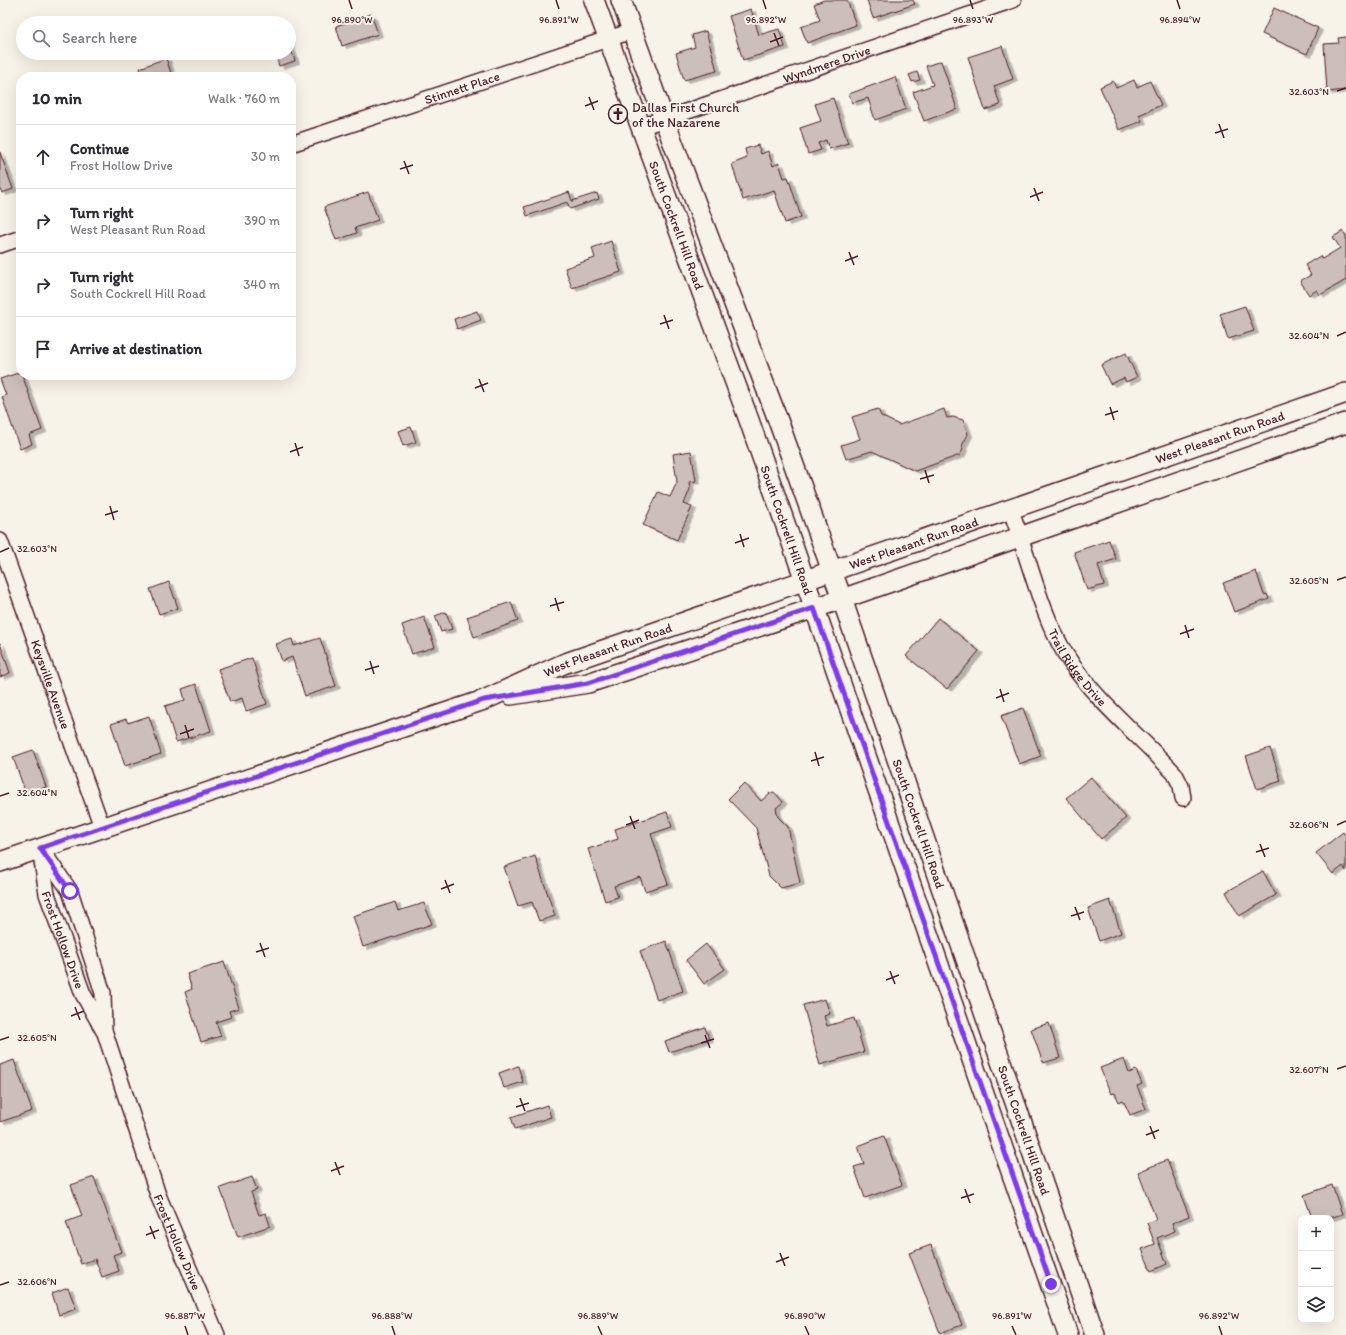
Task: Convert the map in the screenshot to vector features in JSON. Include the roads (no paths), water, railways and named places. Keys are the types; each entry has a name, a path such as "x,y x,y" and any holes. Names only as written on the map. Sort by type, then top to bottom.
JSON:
{"main road":[{"name":"South Cockrell Hill Road","path":"594,0 749,420 1068,1335"},
{"name":"South Cockrell Hill Road","path":"622,0 664,119 775,412 842,599 1095,1335"},
{"name":"West Pleasant Run Road","path":"0,862 484,700 563,664 1010,511 1346,393"},
{"name":"West Pleasant Run Road","path":"484,700 588,683 842,599 1346,423"}],"street":[{"name":"Wyndmere Drive","path":"641,127 1013,0"},
{"name":"Stinnett Place","path":"296,142 632,31"},
{"path":"0,245 16,240"},
{"name":"Trail Ridge Drive","path":"1010,511 1021,537 1049,622 1066,655 1089,687 1175,774 1181,786 1183,798"},
{"name":"Keysville Avenue","path":"0,542 102,827"},
{"name":"Frost Hollow Drive","path":"40,848 70,891 103,993 105,1033"},
{"name":"Frost Hollow Drive","path":"40,848 48,894 83,994 105,1033 158,1195 217,1335"}],"place":[{"name":"Dallas First Church of the Nazarene","path":"618,114"}]}
